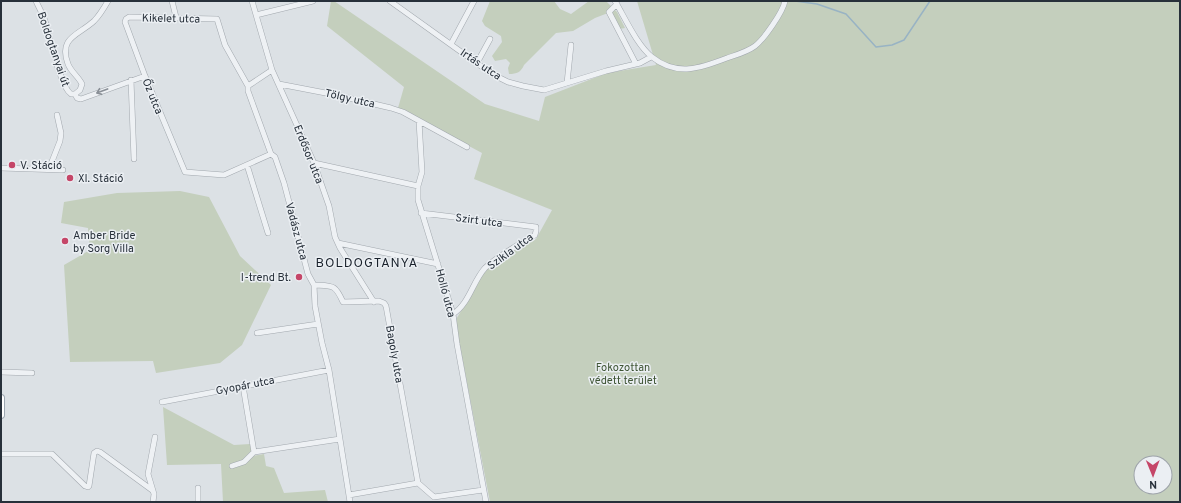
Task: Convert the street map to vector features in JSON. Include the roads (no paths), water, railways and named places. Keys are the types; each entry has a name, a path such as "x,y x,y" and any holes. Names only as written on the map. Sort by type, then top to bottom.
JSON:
{"main road":[{"path":"1,398 1,415"}],"street":[{"name":"Boldogtanyai út","path":"36,1 44,19 55,60 67,90 71,94 74,94 80,90 82,84 69,66 66,55 66,45 73,36 94,21 108,1"},
{"path":"172,1 176,17"},
{"name":"Erdősor utca","path":"252,1 272,70 314,163 329,206 335,237 374,302"},
{"path":"256,15 313,1"},
{"name":"Irtás utca","path":"390,1 492,74 508,82 523,86 544,90 606,71 636,64 651,57"},
{"path":"451,44 474,1"},
{"path":"636,64 609,12 616,3 639,42 651,57 671,67 691,69 705,66 749,50 767,34 785,1"},
{"name":"Kikelet utca","path":"126,19 129,17 176,17 217,19"},
{"name":"Őz utca","path":"126,19 125,22 145,76 185,172 224,175 247,165"},
{"name":"Vadász utca","path":"217,19 225,45 248,86 248,91 271,154 275,157 284,183 308,274 314,285 318,324 329,370 350,502"},
{"path":"478,63 490,38"},
{"path":"567,83 571,45"},
{"path":"248,86 272,70"},
{"path":"74,94 77,98 81,99 145,76"},
{"path":"131,80 134,159"},
{"name":"Tölgy utca","path":"279,84 336,95 403,112 467,147"},
{"path":"49,169 60,141 57,115"},
{"name":"Holló utca","path":"419,121 422,172 418,186 418,200 453,314 483,490 486,494 486,502"},
{"path":"268,233 247,165 271,154"},
{"path":"314,163 418,186"},
{"path":"1,168 63,170"},
{"name":"Szirt utca","path":"421,213 536,227"},
{"name":"Szikla utca","path":"453,314 461,308 485,269 494,261 535,235 536,227"},
{"path":"338,243 438,264"},
{"path":"314,285 331,286 338,291 343,302 374,302"},
{"name":"Bagoly utca","path":"374,302 384,303 386,306 418,483"},
{"path":"257,333 318,324"},
{"name":"Gyopár utca","path":"162,402 329,370"},
{"path":"1,372 32,373"},
{"path":"244,386 254,452"},
{"path":"154,502 154,494 148,474 155,437"},
{"path":"232,466 244,462 254,452 340,439"},
{"path":"1,454 52,454 85,486 88,487 94,453 96,451 100,452 152,490"},
{"path":"349,495 418,483 434,497 483,490"},
{"path":"198,488 198,502"}],"waterway":[{"path":"795,1 817,4 846,14 876,47 892,45 904,40 930,1"}],"place":[{"name":"V. Stáció","path":"12,165"},
{"name":"XI. Stáció","path":"70,178"},
{"name":"Amber Bride by Sorg Villa","path":"65,241"},
{"name":"I-trend Bt.","path":"299,277"}],"district":[{"name":"BOLDOGTANYA","path":"367,262"}],"park label":[{"name":"Fokozottan védett terület","path":"623,373"}]}
